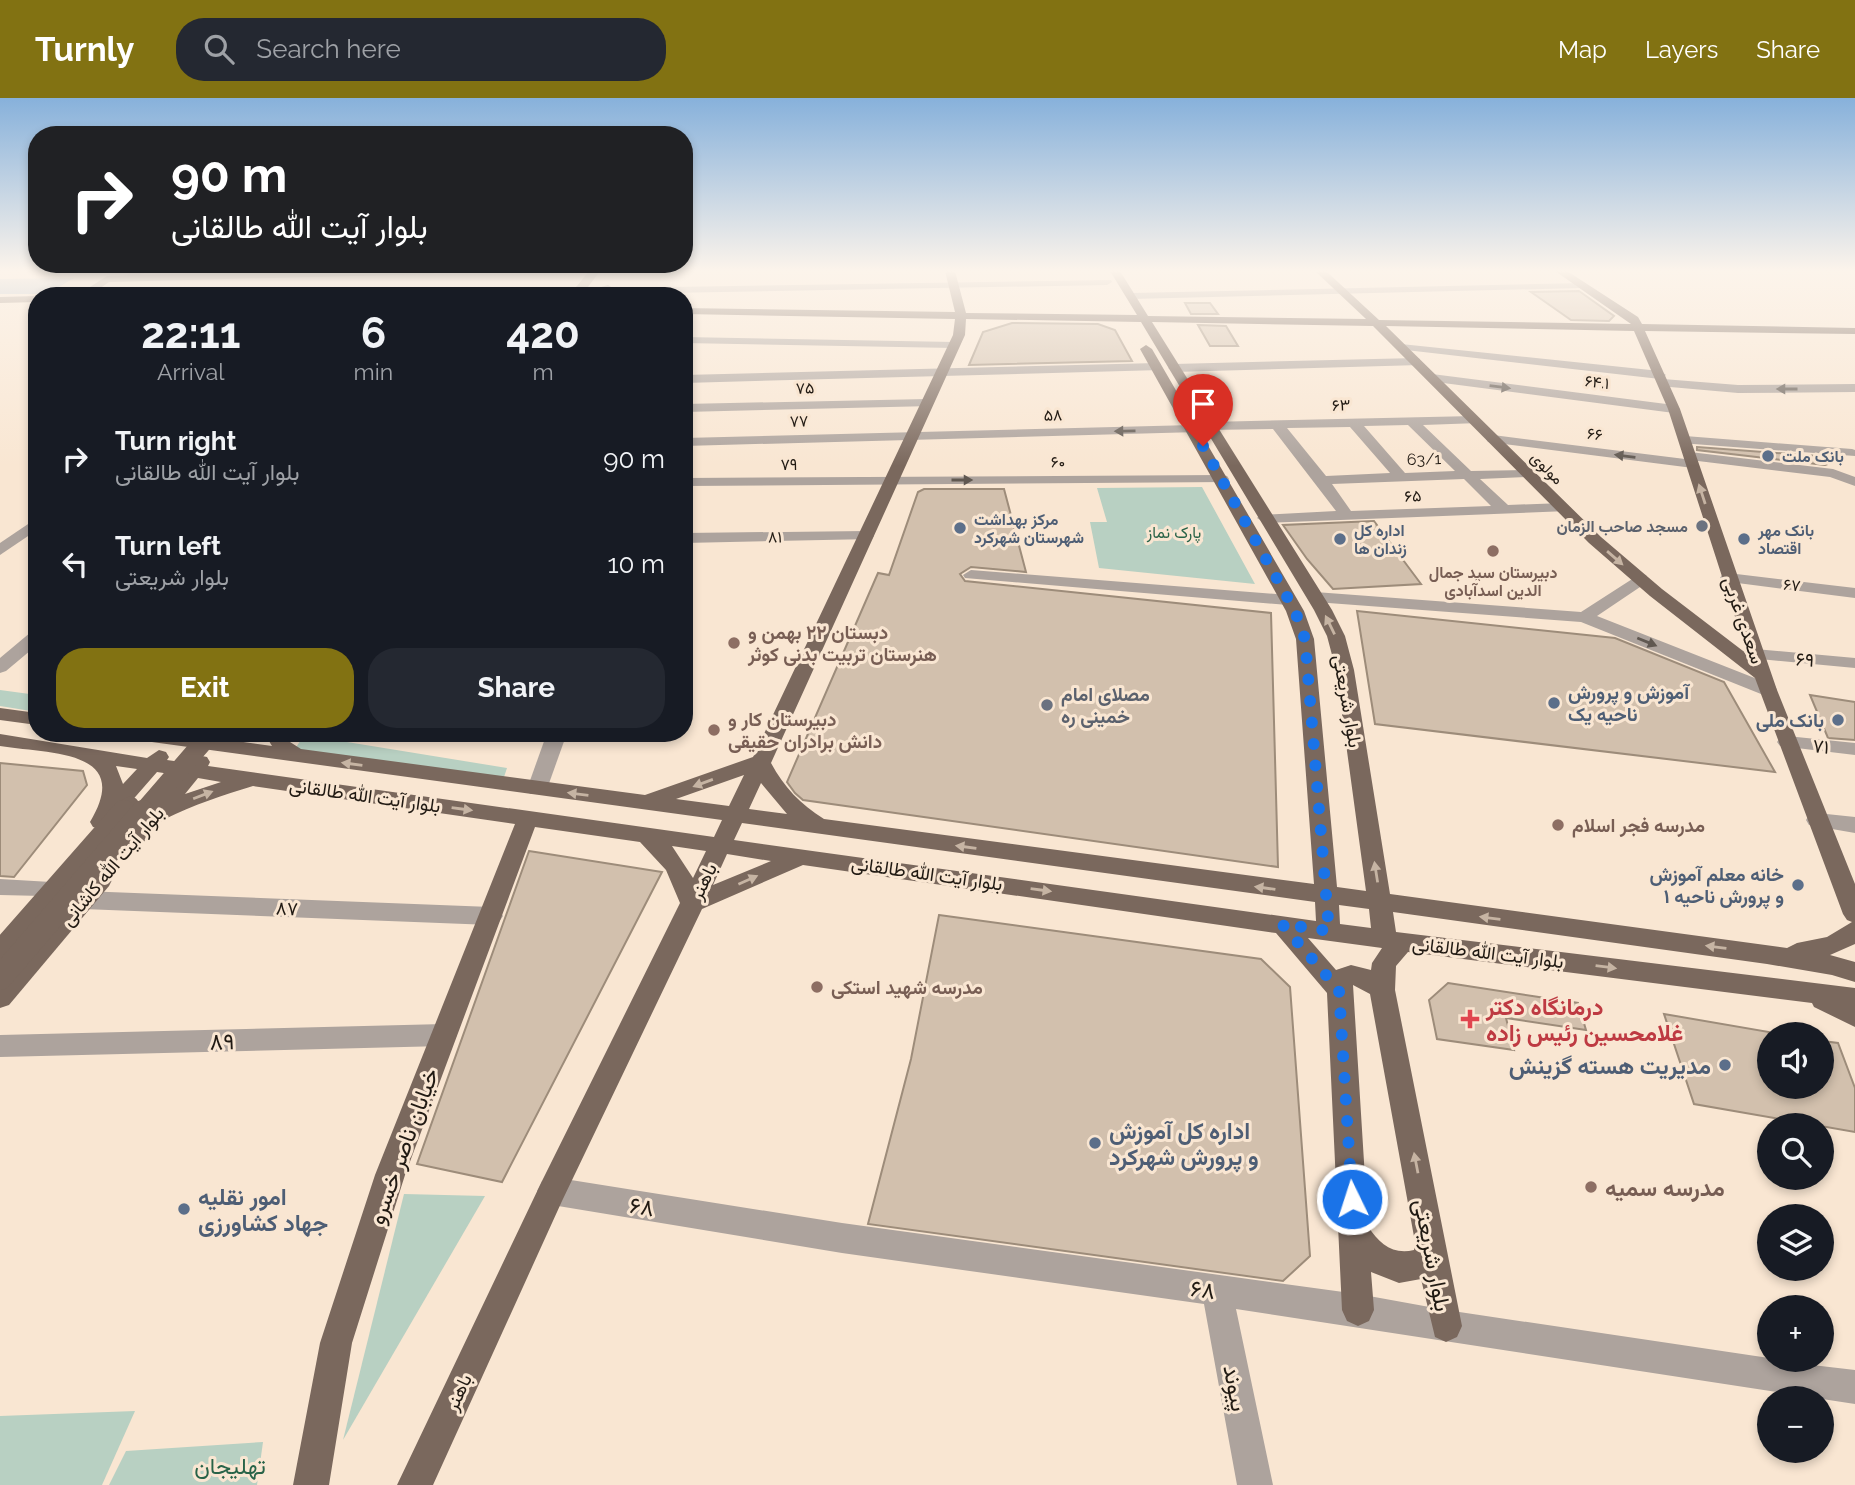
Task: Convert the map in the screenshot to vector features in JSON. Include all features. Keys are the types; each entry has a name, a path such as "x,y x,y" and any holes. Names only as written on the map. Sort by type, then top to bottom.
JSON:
{"main road":[{"path":"958,338 962,336"},
{"name":"بلوار شریعتی","path":"1145,336 1201,428 1265,518 1315,597 1336,636 1345,670 1381,903 1393,940 1384,962 1382,990 1446,1326"},
{"name":"مولوی","path":"1390,336 1563,508 1640,579 1765,682"},
{"name":"سعدی غربی","path":"1641,336 1674,410 1765,682 1855,914"},
{"path":"1646,344 1666,336"},
{"name":"باهنر","path":"415,1485 552,1191 735,815 958,338"},
{"name":"بلوار شریعتی","path":"1201,428 1222,479 1295,611 1305,639 1329,931"},
{"path":"1288,600 1315,597"},
{"path":"0,714 28,718"},
{"name":"بلوار آیت الله طالقانی","path":"0,740 193,771 1393,940 1855,998"},
{"path":"41,746 46,742"},
{"name":"بلوار آیت الله کاشانی","path":"0,936 152,765 176,742"},
{"path":"0,953 177,742"},
{"path":"0,978 212,742"},
{"name":"بلوار آیت الله کاشانی","path":"0,998 193,771 213,742"},
{"name":"بلوار آیت الله طالقانی","path":"237,742 298,757 1767,954 1832,965 1855,972"},
{"path":"280,742 298,757"},
{"path":"88,754 106,765 114,779 113,797 105,817"},
{"path":"645,803 760,762 781,798 802,816 821,827"},
{"path":"152,819 205,793 258,780"},
{"name":"خیابان ناصر خسرو","path":"311,1485 336,1343 400,1144 528,818"},
{"path":"644,833 676,864 686,881 692,903 804,855"},
{"path":"1282,924 1339,990"},
{"path":"1767,954 1820,950 1847,938 1855,930"},
{"path":"1357,1310 1339,982 1345,976 1354,974 1366,976 1382,990"},
{"path":"1784,988 1830,1002 1855,1016"},
{"path":"1354,1225 1360,1244 1375,1258 1398,1268 1424,1263 1430,1255 1430,1237"}],"street":[{"path":"693,340 958,338"},
{"path":"1401,347 1738,389 1855,388"},
{"path":"693,379 1416,362"},
{"name":"۶۴.۱","path":"1432,378 1674,410"},
{"name":"۷۵","path":"693,408 927,403"},
{"name":"۶۳","path":"1201,428 1474,420"},
{"path":"1411,421 1504,510"},
{"path":"1354,423 1401,477"},
{"path":"1277,425 1322,480 1346,515"},
{"name":"۵۸","path":"914,436 1201,428"},
{"name":"۷۷","path":"693,442 914,436"},
{"name":"۶۶","path":"1493,439 1691,460"},
{"path":"1685,440 1854,451"},
{"path":"1833,473 1854,451"},
{"path":"1691,460 1833,473 1855,482"},
{"name":"63/1","path":"1322,480 1528,473"},
{"name":"۶۰","path":"893,480 1222,479"},
{"name":"۷۹","path":"693,482 893,480"},
{"name":"۶۵","path":"1265,518 1563,508"},
{"path":"0,550 28,530"},
{"name":"۸۱","path":"693,538 866,536"},
{"path":"17,538 28,538"},
{"path":"971,575 1288,600"},
{"name":"۶۷","path":"1728,578 1855,593"},
{"path":"1584,617 1640,579"},
{"path":"1315,597 1584,617 1765,682"},
{"path":"0,667 28,644"},
{"name":"۶۹","path":"1755,654 1855,663"},
{"path":"537,789 554,742"},
{"name":"۷۱","path":"1787,742 1855,749"},
{"path":"1817,820 1855,825"},
{"path":"0,887 43,888"},
{"name":"۸۷","path":"83,900 491,916"},
{"name":"۸۹","path":"0,1046 444,1035"},
{"name":"۶۸","path":"552,1191 842,1238 1357,1310 1446,1326 1855,1387"},
{"name":"پیوند","path":"1217,1291 1255,1485"}],"green space":[{"name":"پارک نماز","path":"1202,487 1255,584 1099,568 1090,522 1107,522 1097,488"},
{"path":"0,690 28,694 28,711 0,706"},
{"path":"300,742 347,742 507,768 503,780 295,749"},
{"path":"404,1194 485,1196 343,1440"},
{"path":"135,1411 102,1485 0,1485 0,1416"},
{"name":"تهلیجان","path":"263,1442 257,1485 109,1485 126,1451"}],"building":[{"path":"981,336 1118,336 1132,361 969,365"},
{"path":"1204,336 1232,336 1238,346 1210,346"},
{"path":"1697,447 1845,458 1825,465 1697,450"},
{"name":"مصلای امام خمینی ره","path":"924,489 1004,489 1026,572 971,567 960,574 965,581 1271,613 1278,867 803,800 795,793 787,782 878,573 889,575 918,492"},
{"name":"اداره کل زندان ها","path":"1374,521 1421,584 1333,589 1283,525"},
{"name":"آموزش و پرورش ناحیه یک","path":"1357,611 1615,638 1724,682 1775,772 1375,724"},
{"name":"بانک ملی","path":"1810,695 1855,702 1855,740 1828,738"},
{"path":"0,763 83,771 87,785 14,877 0,876"},
{"path":"529,851 662,872 502,1182 417,1164"},
{"name":"اداره کل آموزش و پرورش شهرکرد","path":"939,915 1261,959 1290,987 1310,1256 1283,1281 868,1224 911,1059"},
{"name":"درمانگاه دکتر غلامحسین رئیس زاده","path":"1448,983 1578,1003 1586,1030 1506,1018 1514,1050 1437,1039 1429,1000"},
{"name":"مدیریت هسته گزینش","path":"1664,1014 1757,1030 1757,1099 1834,1099 1834,1042 1838,1043 1855,1088 1855,1132 1834,1128 1834,1113 1757,1115 1694,1104"}],"place":[{"name":"بانک ملت","path":"1768,456"},
{"name":"مسجد صاحب الزمان","path":"1702,526"},
{"name":"مرکز بهداشت شهرستان شهرکرد","path":"960,528"},
{"name":"اداره کل زندان ها","path":"1340,539"},
{"name":"بانک مهر اقتصاد","path":"1744,539"},
{"name":"دبیرستان سید جمال الدین اسدآبادی","path":"1493,551"},
{"name":"دبستان ۲۲ بهمن و هنرستان تربیت بدنی کوثر","path":"734,643"},
{"name":"آموزش و پرورش ناحیه یک","path":"1554,703"},
{"name":"مصلای امام خمینی ره","path":"1047,705"},
{"name":"بانک ملی","path":"1838,720"},
{"name":"دبیرستان کار و دانش برادران حقیقی","path":"714,730"},
{"name":"مدرسه فجر اسلام","path":"1558,825"},
{"name":"خانه معلم آموزش و پرورش ناحیه ۱","path":"1798,885"},
{"name":"مدرسه شهید استکی","path":"817,987"},
{"name":"درمانگاه دکتر غلامحسین رئیس زاده","path":"1470,1019"},
{"name":"مدیریت هسته گزینش","path":"1725,1065"},
{"name":"اداره کل آموزش و پرورش شهرکرد","path":"1095,1143"},
{"name":"مدرسه سمیه","path":"1591,1187"},
{"name":"امور نقلیه جهاد کشاورزی","path":"184,1209"}],"route":[{"path":"1203,446 1295,611 1305,639 1329,931 1282,924 1339,990 1352,1199"}]}
